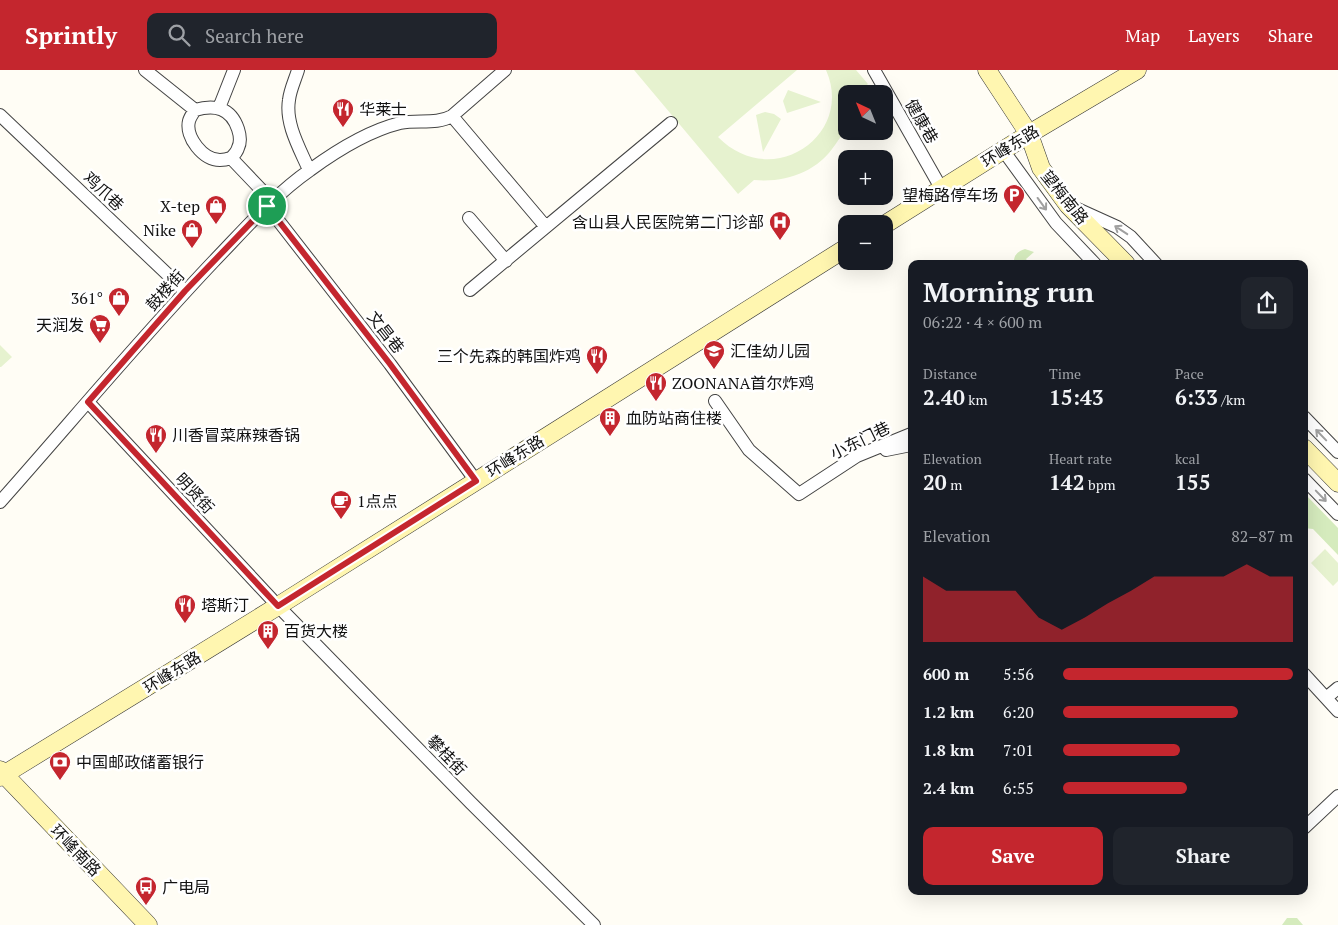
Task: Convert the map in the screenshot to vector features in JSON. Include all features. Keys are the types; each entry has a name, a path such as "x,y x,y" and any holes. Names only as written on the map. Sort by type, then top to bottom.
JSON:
{"main road":[{"name":"望梅南路","path":"987,70 1030,134 1041,168 1068,205 1122,260"},
{"name":"环峰东路","path":"893,218 1137,70"},
{"name":"环峰东路","path":"1,774 278,606 838,253"},
{"path":"1308,452 1338,483"},
{"name":"环峰南路","path":"1,774 148,925"}],"street":[{"path":"145,70 195,110"},
{"path":"219,108 234,70"},
{"path":"298,70 288,100 289,112 293,132 309,170"},
{"path":"505,70 452,116 546,227"},
{"name":"健康巷","path":"874,70 941,188"},
{"path":"207,106 219,108 228,113 236,123 240,136 239,148 232,158 218,160 205,154 194,144 190,134 189,121 195,110 207,106"},
{"name":"鸡爪巷","path":"0,115 185,291"},
{"name":"鼓楼街","path":"0,502 185,291 269,204 309,170 349,145 380,130 414,120 436,122 452,116"},
{"path":"470,290 671,123"},
{"path":"1003,150 1056,223 1091,260"},
{"name":"文昌巷","path":"232,158 390,364 476,481"},
{"path":"1068,205 1117,227 1131,237 1152,260"},
{"path":"469,218 506,261"},
{"name":"小东门巷","path":"715,401 749,450 799,494 856,456 908,435"},
{"name":"明贤街","path":"88,402 278,606"},
{"path":"1308,421 1338,452"},
{"path":"856,456 908,447"},
{"path":"1308,483 1338,514"},
{"name":"攀桂街","path":"278,606 471,803 594,925"},
{"path":"1308,678 1338,711"},
{"path":"1326,698 1338,688"},
{"path":"1308,824 1338,796"}],"green space":[{"path":"634,70 797,70 718,137 739,153 762,159 784,157 803,148 819,134 829,116 832,94 826,70 856,70 868,84 838,85 838,140 828,154 810,169 800,174 778,180 754,180 738,194"},
{"path":"788,90 821,102 787,113 783,101"},
{"path":"765,112 774,114 781,119 763,152 756,115"},
{"path":"1025,249 1034,252 1027,260 1014,260 1016,254"},
{"path":"0,345 12,357 1,367 0,367"},
{"path":"1308,497 1338,528 1338,555 1313,529 1308,528"},
{"path":"1325,549 1338,563 1338,581 1333,586 1311,563"},
{"path":"1287,918 1297,918 1303,925 1282,925"}],"place":[{"name":"华莱士","path":"343,128"},
{"name":"望梅路停车场","path":"1014,214"},
{"name":"X-tep","path":"216,225"},
{"name":"含山县人民医院第二门诊部","path":"780,241"},
{"name":"Nike","path":"192,249"},
{"name":"361°","path":"119,317"},
{"name":"天润发","path":"100,344"},
{"name":"汇佳幼儿园","path":"714,370"},
{"name":"三个先森的韩国炸鸡","path":"597,375"},
{"name":"ZOONANA首尔炸鸡","path":"656,402"},
{"name":"血防站商住楼","path":"610,437"},
{"name":"川香冒菜麻辣香锅","path":"156,454"},
{"name":"1点点","path":"341,520"},
{"name":"塔斯汀","path":"185,624"},
{"name":"百货大楼","path":"268,650"},
{"name":"中国邮政储蓄银行","path":"60,781"},
{"name":"广电局","path":"146,906"}],"route":[{"path":"267,206 390,364 476,481 278,606 88,402 185,291 267,206"}]}
